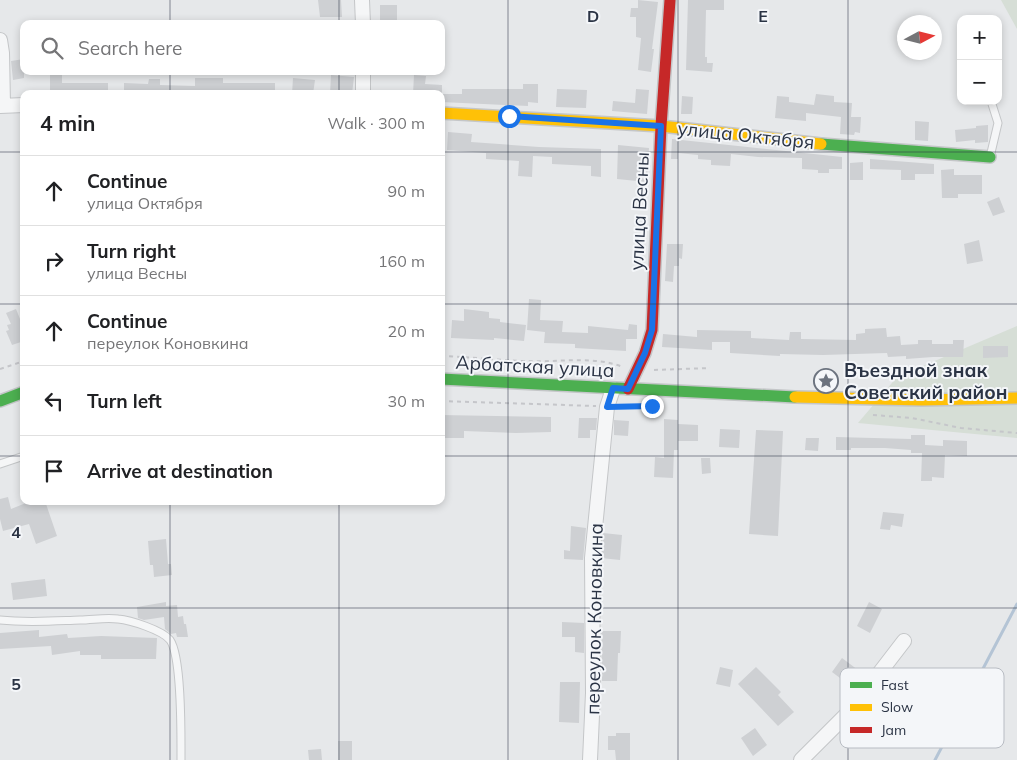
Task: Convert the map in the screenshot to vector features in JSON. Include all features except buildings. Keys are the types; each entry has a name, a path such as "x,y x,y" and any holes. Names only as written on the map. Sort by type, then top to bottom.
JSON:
{"street":[{"path":"362,0 364,20"},
{"name":"улица Весны","path":"628,389 645,353 652,330 661,126 670,0"},
{"path":"0,40 2,53 2,106 20,105"},
{"path":"363,75 363,90"},
{"name":"улица Октября","path":"445,114 509,116 661,126 821,144 990,157"},
{"name":"Арбатская улица","path":"445,378 721,396 972,400 1017,398"},
{"name":"переулок Коновкина","path":"590,760 594,693 592,558 607,407 613,388"},
{"path":"0,401 20,394"},
{"path":"883,668 904,641"},
{"path":"801,760 840,721"}],"lane":[{"path":"990,157 998,123 993,105"},
{"path":"0,464 20,457"},
{"path":"0,620 26,623 117,618 136,623 169,639 176,653 181,720 181,760"}],"path":[{"path":"445,356 523,361 583,360 612,363 637,372 664,369 710,368"},
{"path":"0,369 20,362"},
{"path":"445,400 607,407 643,406"},
{"path":"872,415 912,418 961,428 1017,433"}],"shaded area":[{"path":"1001,0 1017,0 1017,29"},
{"path":"1017,326 1017,438 858,423 897,377"}],"waterway":[{"path":"983,668 1017,604"},
{"path":"935,760 941,748"}],"traffic: fast":[{"path":"821,144 990,157"},
{"path":"445,379 795,397"},
{"path":"0,401 20,394"}],"traffic: slow":[{"path":"445,113 661,126 821,144"},
{"path":"795,397 922,400 1017,398"}],"traffic: jam":[{"path":"628,389 645,353 652,330 661,126 670,0"}],"place":[{"name":"Въездной знак Советский район","path":"826,381"}],"route":[{"path":"509,116 661,126 652,330 645,353 628,389 613,388 607,407 652,406"}]}
